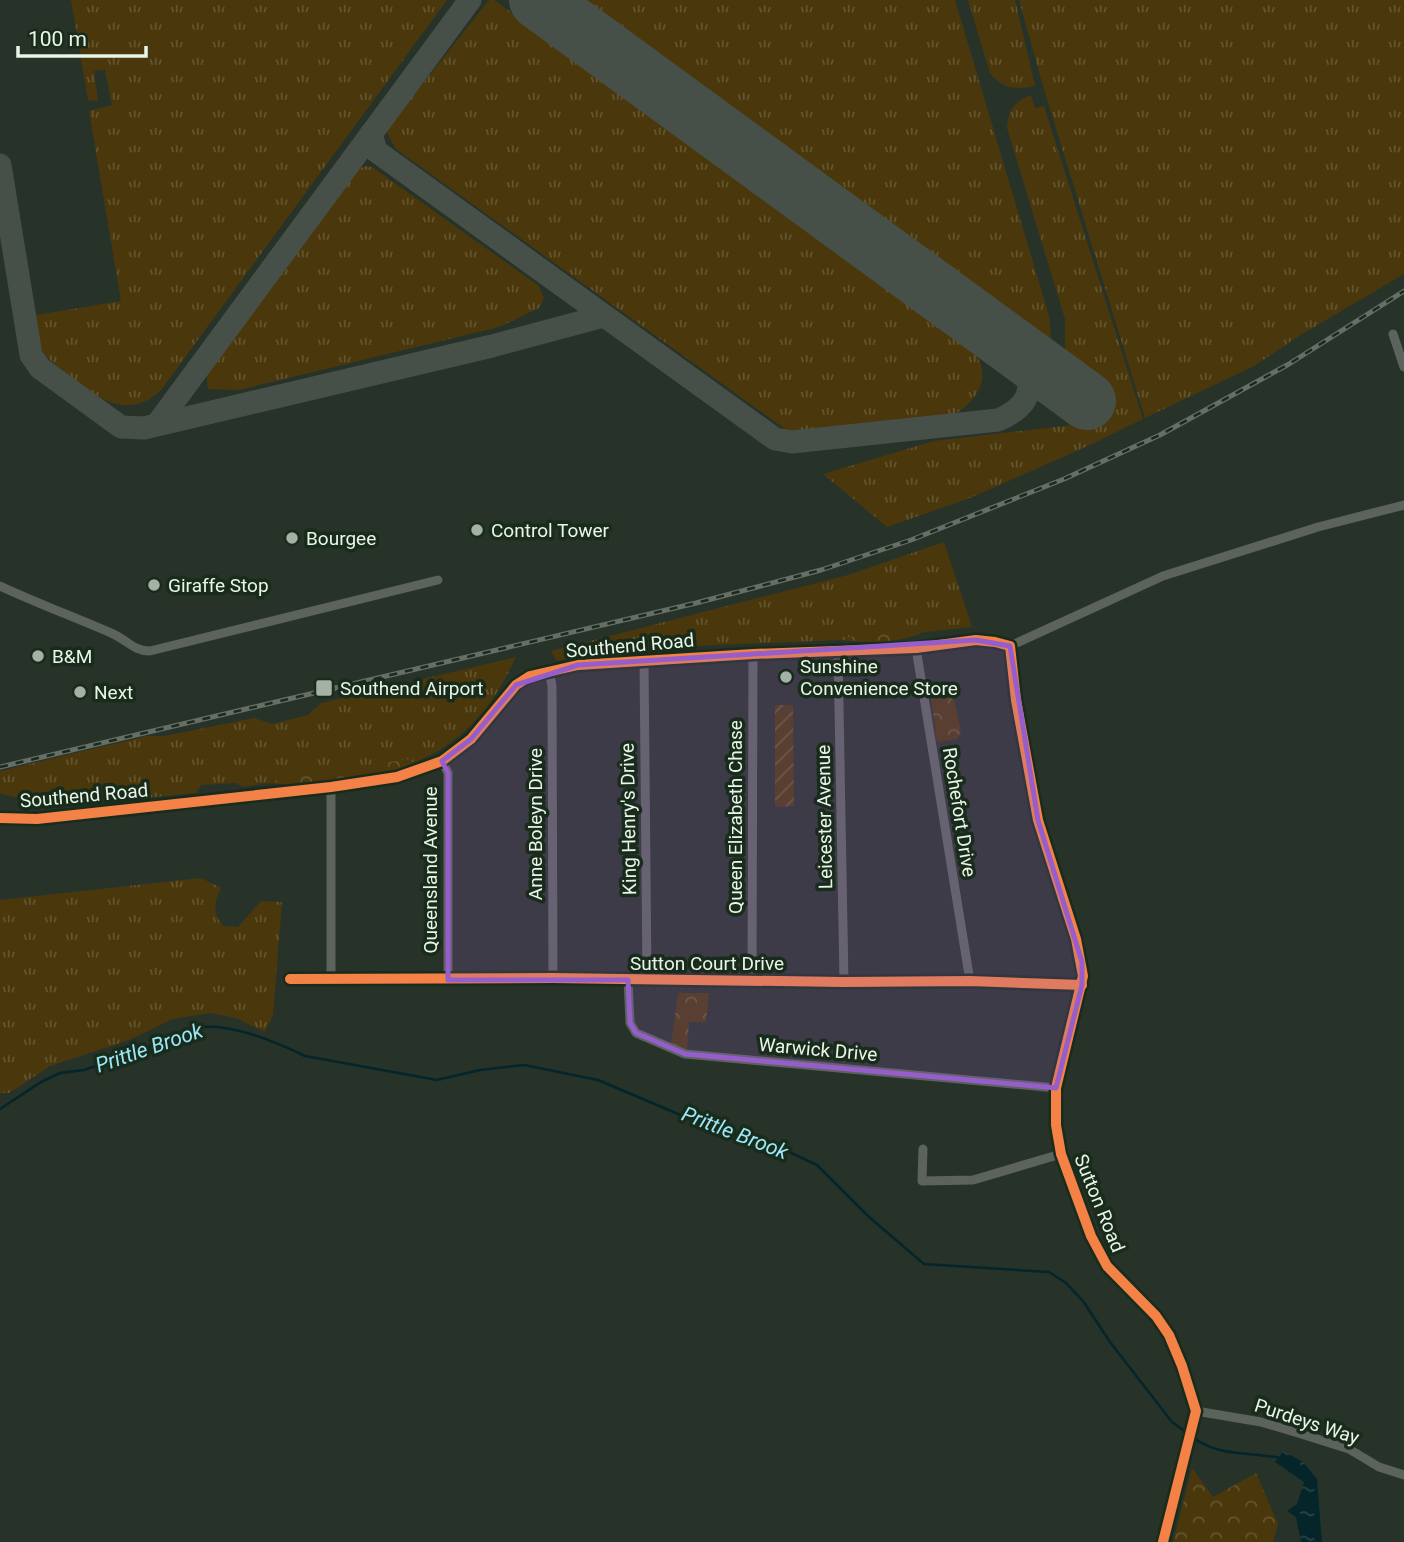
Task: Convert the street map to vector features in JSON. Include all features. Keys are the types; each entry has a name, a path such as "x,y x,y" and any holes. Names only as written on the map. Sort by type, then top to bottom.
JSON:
{"street":[{"path":"1393,334 1404,366"},
{"path":"1010,646 1163,576 1306,531 1404,505"},
{"path":"0,586 118,636 138,650 156,650 438,580"},
{"name":"Southend Road","path":"0,817 37,819 331,787 397,777 442,761 471,740 516,685 530,676 578,665 753,654 916,648 976,640 1010,646"},
{"name":"Sutton Road","path":"1010,646 1016,700 1038,820 1082,962 1082,985 1056,1088 1056,1125 1060,1154 1091,1236 1107,1266 1156,1316 1169,1335 1196,1411"},
{"name":"Rochefort Drive","path":"916,648 970,981"},
{"name":"Leicester Avenue","path":"838,652 844,982"},
{"name":"Queen Elizabeth Chase","path":"752,980 753,654"},
{"name":"King Henry's Drive","path":"644,660 647,979"},
{"name":"Anne Boleyn Drive","path":"549,670 552,686 553,978"},
{"name":"Queensland Avenue","path":"442,761 447,773 448,980"},
{"path":"331,787 331,979"},
{"name":"Sutton Court Drive","path":"290,979 970,981 1082,985"},
{"name":"Warwick Drive","path":"628,980 630,1023 636,1033 685,1054 1056,1088"},
{"path":"923,1149 922,1181 973,1180 1060,1154"},
{"path":"1163,1542 1196,1411"},
{"name":"Purdeys Way","path":"1196,1411 1261,1422 1298,1433 1349,1449 1379,1467 1404,1475"}],"highlighted area":[{"path":"976,640 1010,646 1038,820 1082,962 1082,985 1056,1088 685,1054 636,1033 630,1023 628,980 448,980 448,773 442,761 471,739 516,685 578,665"}],"green space":[{"path":"71,0 447,0 161,390 146,401 132,405 117,404 90,391 51,361 39,346 36,334 36,315 121,301 89,111 112,105 105,70 94,71 98,101 88,100"},
{"path":"489,0 494,0 976,355 982,375 981,384 971,401 955,414 945,418 795,436 396,149 387,133 390,125"},
{"path":"572,0 955,0 1049,316 1051,338 1048,348"},
{"path":"968,0 1015,0 1035,86 1010,87 990,73"},
{"path":"1019,0 1404,0 1404,274 1254,366 1145,418"},
{"path":"1031,95 1035,108 1044,106 1143,419 970,498 887,527 823,474 934,441 1073,425 1101,388 1086,368 1065,357 1065,319 1007,128 1013,107"},
{"path":"366,166 372,167 539,286 544,298 539,308 499,327 239,390 208,389 206,368 352,171"},
{"path":"944,542 972,627 925,632 904,629 875,630 840,640 669,647 638,652 636,647 609,648 604,652 557,661 551,651 848,575"},
{"path":"904,629 924,632 883,642 840,640 875,630"},
{"path":"516,657 498,691 475,720 448,744 413,763 409,760 328,772 302,773 275,782 243,787 236,783 201,785 196,793 70,805 54,800 0,793 0,771 147,736 165,736 254,718 272,724 308,715 321,703"},
{"path":"950,696 955,702 961,732 957,739 937,742 931,699"},
{"path":"775,705 793,705 794,806 775,807"},
{"path":"409,759 413,763 407,769 294,785 266,783 302,773 328,772"},
{"path":"201,878 221,888 215,908 223,926 238,927 261,901 282,902 273,1015 265,1032 236,1018 210,1013 173,1019 129,1040 50,1066 9,1093 0,1093 0,900"},
{"path":"678,993 709,993 706,1022 689,1022 687,1051 671,1044"},
{"path":"1192,1468 1213,1497 1256,1473 1278,1524 1273,1542 1173,1542"}],"water":[{"path":"1284,1451 1304,1463 1317,1479 1322,1542 1301,1542 1296,1517 1287,1511 1297,1504 1304,1482 1275,1462"}],"waterway":[{"name":"Prittle Brook","path":"0,1109 60,1073 84,1070 203,1027 241,1031 305,1056 437,1080 480,1070 524,1065 598,1080 697,1122 785,1150 817,1165 869,1217 924,1264 1049,1272 1066,1283 1083,1301 1110,1342 1172,1422 1187,1433"},
{"name":"Prittle Brook","path":"1192,1437 1224,1451 1280,1458"}],"taxiway":[{"path":"158,423 470,0"},
{"path":"371,134 376,151 775,439 792,442 998,420 1020,406 1029,389 1025,369 1012,347"},
{"path":"0,165 31,355 40,368 121,427 144,428 492,346 604,316"}],"runway":[{"path":"538,0 1087,401"}],"railway":[{"path":"0,767 696,603 821,570 911,540 1064,479 1160,435 1289,364 1404,291"}],"cycle path":[{"path":"0,818 37,819 331,787 397,777 442,761 471,739 516,685 530,676 578,665 753,654 916,648 976,640 1010,646 1016,700 1038,820 1076,939 1083,976 1056,1088 1056,1125 1061,1154 1091,1236 1107,1266 1156,1316 1169,1335 1196,1411 1163,1542"},
{"path":"290,979 970,981 1082,985"}],"place":[{"name":"Control Tower","path":"477,530"},
{"name":"Bourgee","path":"292,538"},
{"name":"Giraffe Stop","path":"154,585"},
{"name":"B&M","path":"38,656"},
{"name":"Sunshine Convenience Store","path":"786,677"},
{"name":"Southend Airport","path":"324,688"},
{"name":"Next","path":"80,692"}]}
